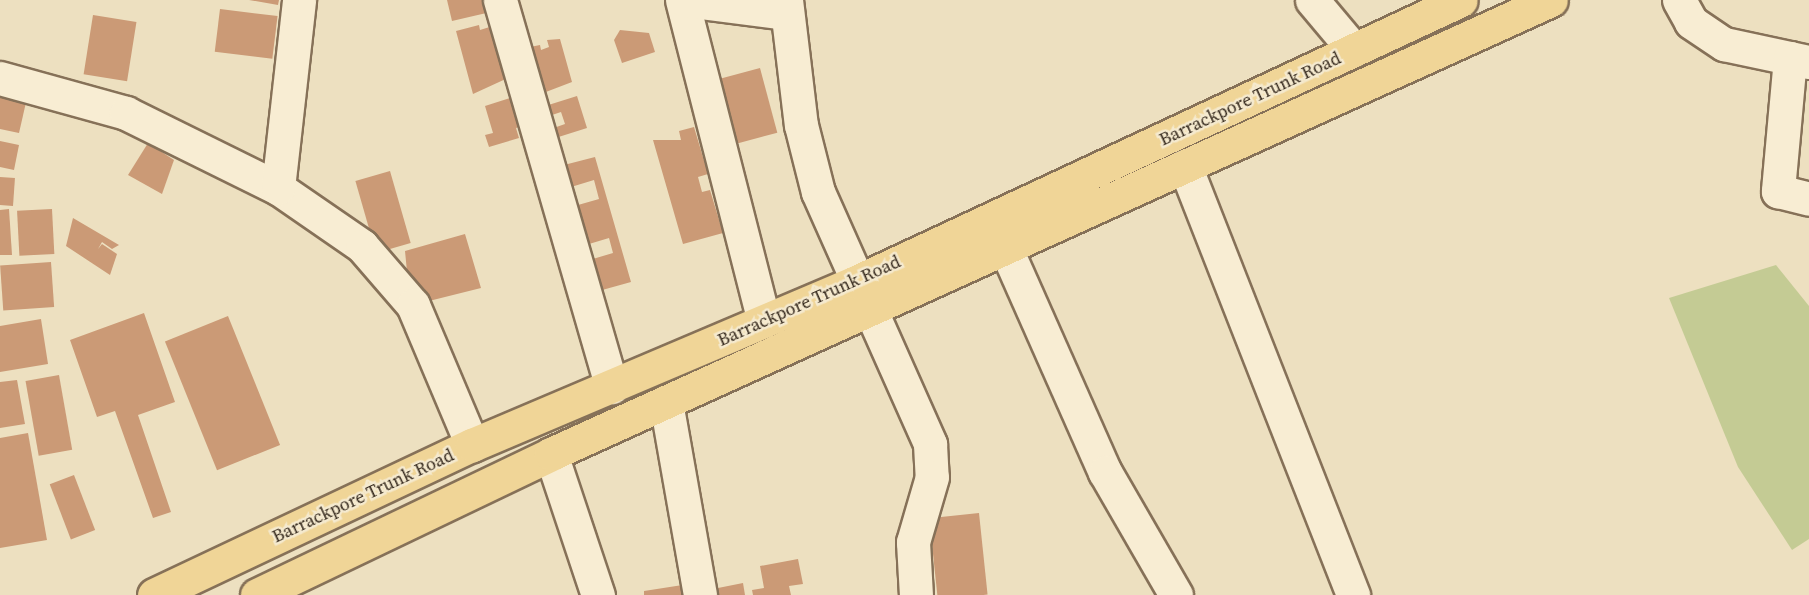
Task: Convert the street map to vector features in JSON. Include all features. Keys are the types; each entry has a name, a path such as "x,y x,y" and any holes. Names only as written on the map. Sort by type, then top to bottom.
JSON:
{"main road":[{"name":"Barrackpore Trunk Road","path":"154,595 472,445 856,282 1461,0"},
{"name":"Barrackpore Trunk Road","path":"257,595 551,454 874,311 1185,165 1551,0"}],"street":[{"path":"278,188 299,0"},
{"path":"500,0 612,387"},
{"path":"764,321 683,0 787,6 801,125 818,192 856,282 874,311 930,444 932,477 913,542 916,595"},
{"path":"1312,0 1354,50"},
{"path":"1679,0 1703,34 1799,60 1778,191 1809,198"},
{"path":"0,78 126,113 278,188 362,246 413,305 472,445"},
{"path":"1185,165 1353,595"},
{"path":"1006,249 1105,472 1176,595"},
{"path":"666,402 700,595"},
{"path":"551,454 598,595"}],"green space":[{"path":"1776,265 1809,306 1809,539 1792,550 1738,467 1669,298"}],"building":[{"path":"249,0 279,0 278,5"},
{"path":"447,0 492,0 495,11 452,21"},
{"path":"220,9 278,16 272,59 215,52"},
{"path":"93,15 136,22 127,81 84,74"},
{"path":"479,25 480,30 496,25 510,77 473,94 456,31"},
{"path":"620,30 649,33 655,52 622,63 614,40"},
{"path":"560,39 572,82 538,95 520,49 540,45 541,50 549,47 547,40"},
{"path":"760,68 777,133 726,146 709,82"},
{"path":"0,92 27,98 19,133 0,129"},
{"path":"577,96 587,128 549,140 548,130 565,124 561,112 546,117 542,107"},
{"path":"513,97 522,126 516,128 519,138 489,147 485,135 493,133 485,106"},
{"path":"694,127 708,174 698,177 702,192 710,190 723,233 683,244 653,140 681,140 679,131"},
{"path":"0,141 19,145 14,170 0,167"},
{"path":"148,143 174,160 162,194 128,175"},
{"path":"595,157 631,282 595,292 586,261 613,253 609,238 589,244 578,205 599,199 594,180 571,187 564,165"},
{"path":"390,171 411,243 376,253 355,181"},
{"path":"0,177 15,178 13,206 0,205"},
{"path":"9,209 12,255 0,255 0,210"},
{"path":"52,209 54,254 19,256 17,211"},
{"path":"73,218 119,245 112,249 102,242 98,249 102,244 117,254 110,275 66,246"},
{"path":"465,234 481,288 421,303 415,281 408,282 405,251"},
{"path":"51,262 54,307 3,310 0,266"},
{"path":"144,313 175,402 138,415 171,512 153,518 115,411 97,417 70,340"},
{"path":"228,316 280,445 217,470 165,341"},
{"path":"41,319 48,364 0,372 0,326"},
{"path":"59,375 72,450 39,456 26,381"},
{"path":"17,380 25,424 0,428 0,382"},
{"path":"28,433 47,540 0,548 0,438"},
{"path":"74,475 95,530 71,539 50,484"},
{"path":"979,513 988,595 937,595 929,518"},
{"path":"798,559 803,584 789,586 791,595 753,595 752,590 764,588 760,566"},
{"path":"743,583 745,595 709,595 708,590"},
{"path":"689,584 691,595 644,595 644,591"}]}
